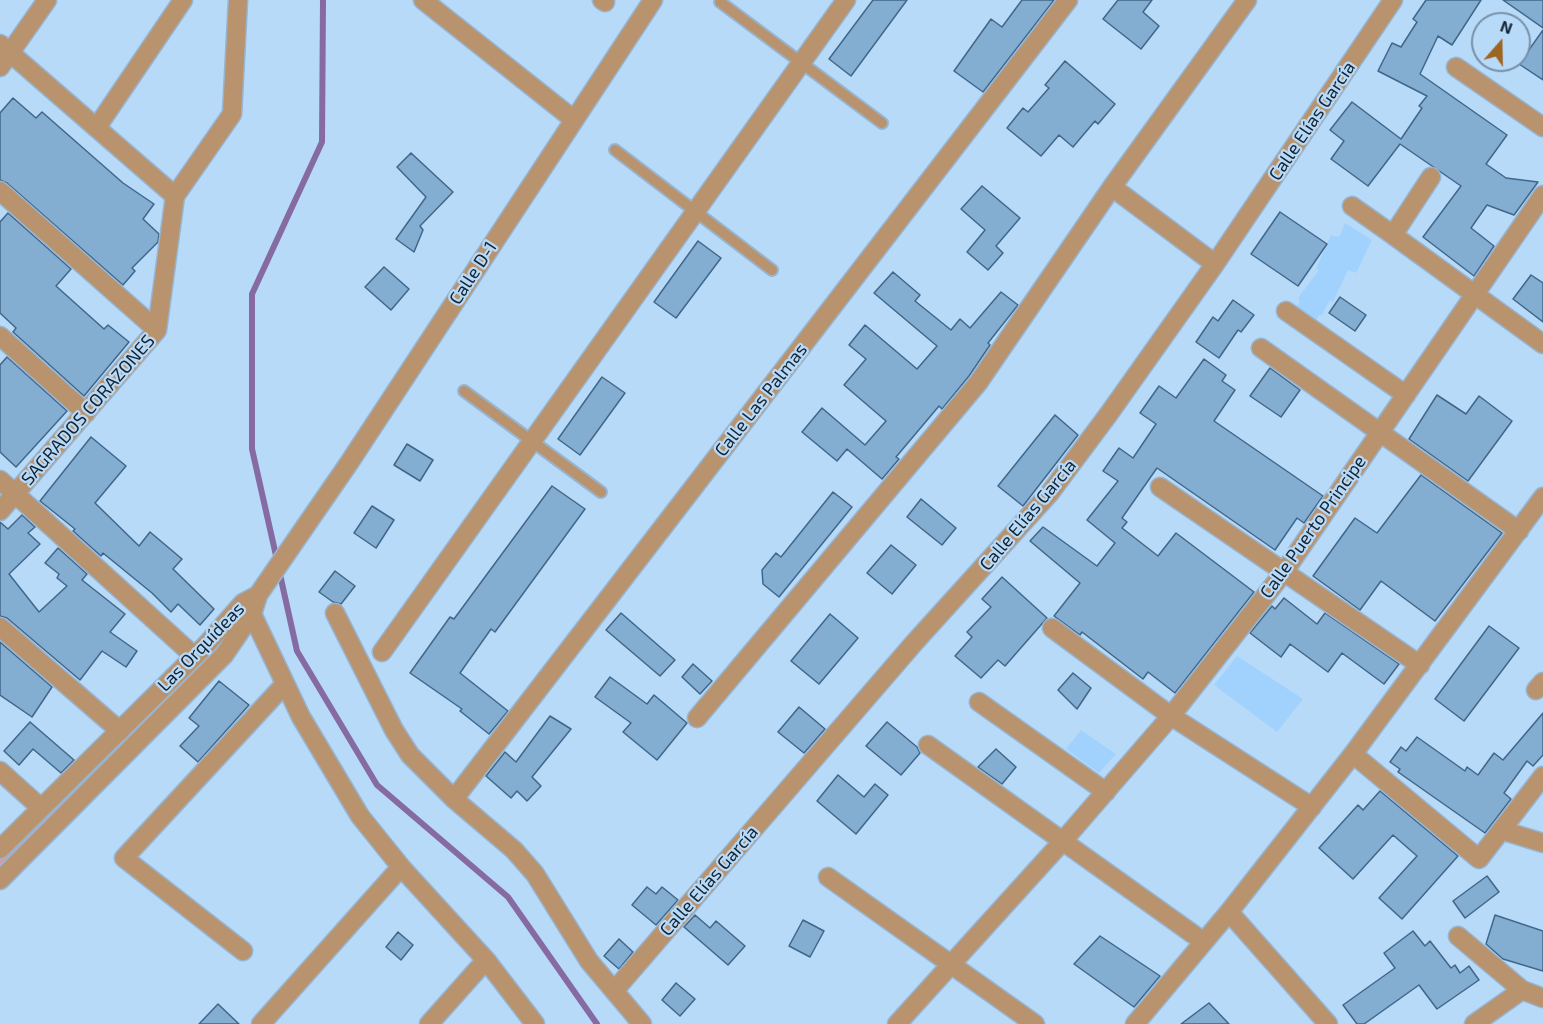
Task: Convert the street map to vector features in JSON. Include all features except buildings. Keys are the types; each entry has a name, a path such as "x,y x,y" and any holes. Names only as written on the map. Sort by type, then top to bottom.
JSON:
{"street":[{"path":"47,0 4,55 97,128 176,196 232,114 238,0"},
{"path":"97,128 183,0"},
{"path":"423,0 573,119"},
{"name":"Calle D-1","path":"258,595 294,546 653,0"},
{"path":"382,652 694,210 846,0"},
{"name":"Calle Las Palmas","path":"453,799 1068,0"},
{"path":"697,718 978,383 1112,187 1246,0"},
{"name":"Calle Elías García","path":"614,991 914,643 1049,494 1215,264 1393,0"},
{"path":"1456,68 1543,127"},
{"path":"1393,235 1431,177"},
{"path":"1112,187 1215,264"},
{"path":"0,191 157,330"},
{"name":"Calle Puerto Principe","path":"897,1024 1106,792 1171,716 1284,572 1476,296 1543,195"},
{"name":"SAGRADOS CORAZONES","path":"0,511 157,330 176,196"},
{"path":"1352,206 1543,344"},
{"path":"1286,311 1406,395"},
{"path":"0,336 86,413"},
{"path":"1261,348 1518,531"},
{"path":"0,480 194,656"},
{"path":"1160,488 1420,665"},
{"path":"1135,1024 1312,807 1543,497"},
{"name":"Las Orquídeas","path":"0,849 120,731 243,603 258,595"},
{"name":"Las Orquídeas","path":"0,880 213,668 252,614 258,595"},
{"path":"335,613 394,730 410,755 453,799 514,850 535,874 589,961 642,1024"},
{"path":"252,614 284,685 360,816 401,867 486,960 535,1024"},
{"path":"0,627 120,731"},
{"path":"1052,628 1171,716 1312,807"},
{"path":"243,951 124,858 284,685"},
{"path":"979,702 1106,792"},
{"path":"928,745 1204,942"},
{"path":"1353,754 1479,859 1543,776"},
{"path":"0,771 41,808"},
{"path":"1501,830 1543,843"},
{"path":"261,1024 401,867"},
{"path":"828,877 1035,1024"},
{"path":"1228,912 1329,1024"},
{"path":"1458,936 1522,990 1543,998"},
{"path":"429,1024 486,960"},
{"path":"1474,1024 1522,990"}],"lane":[{"path":"720,2 882,123"},
{"path":"615,150 772,270"},
{"path":"464,392 533,440 601,492"}],"shaded area":[{"path":"1345,223 1372,240 1356,273 1348,270 1333,302 1330,300 1311,329 1292,317 1300,301 1298,298 1319,270 1316,269 1331,235 1339,237"},
{"path":"1237,656 1303,699 1277,732 1214,685"},
{"path":"191,671 195,674 0,872 0,857"},
{"path":"1081,730 1116,754 1099,773 1066,749"}],"waterway":[{"path":"277,560 252,449 252,294 322,142 323,0"},
{"path":"279,570 297,651 377,785 508,897 597,1024"}]}
